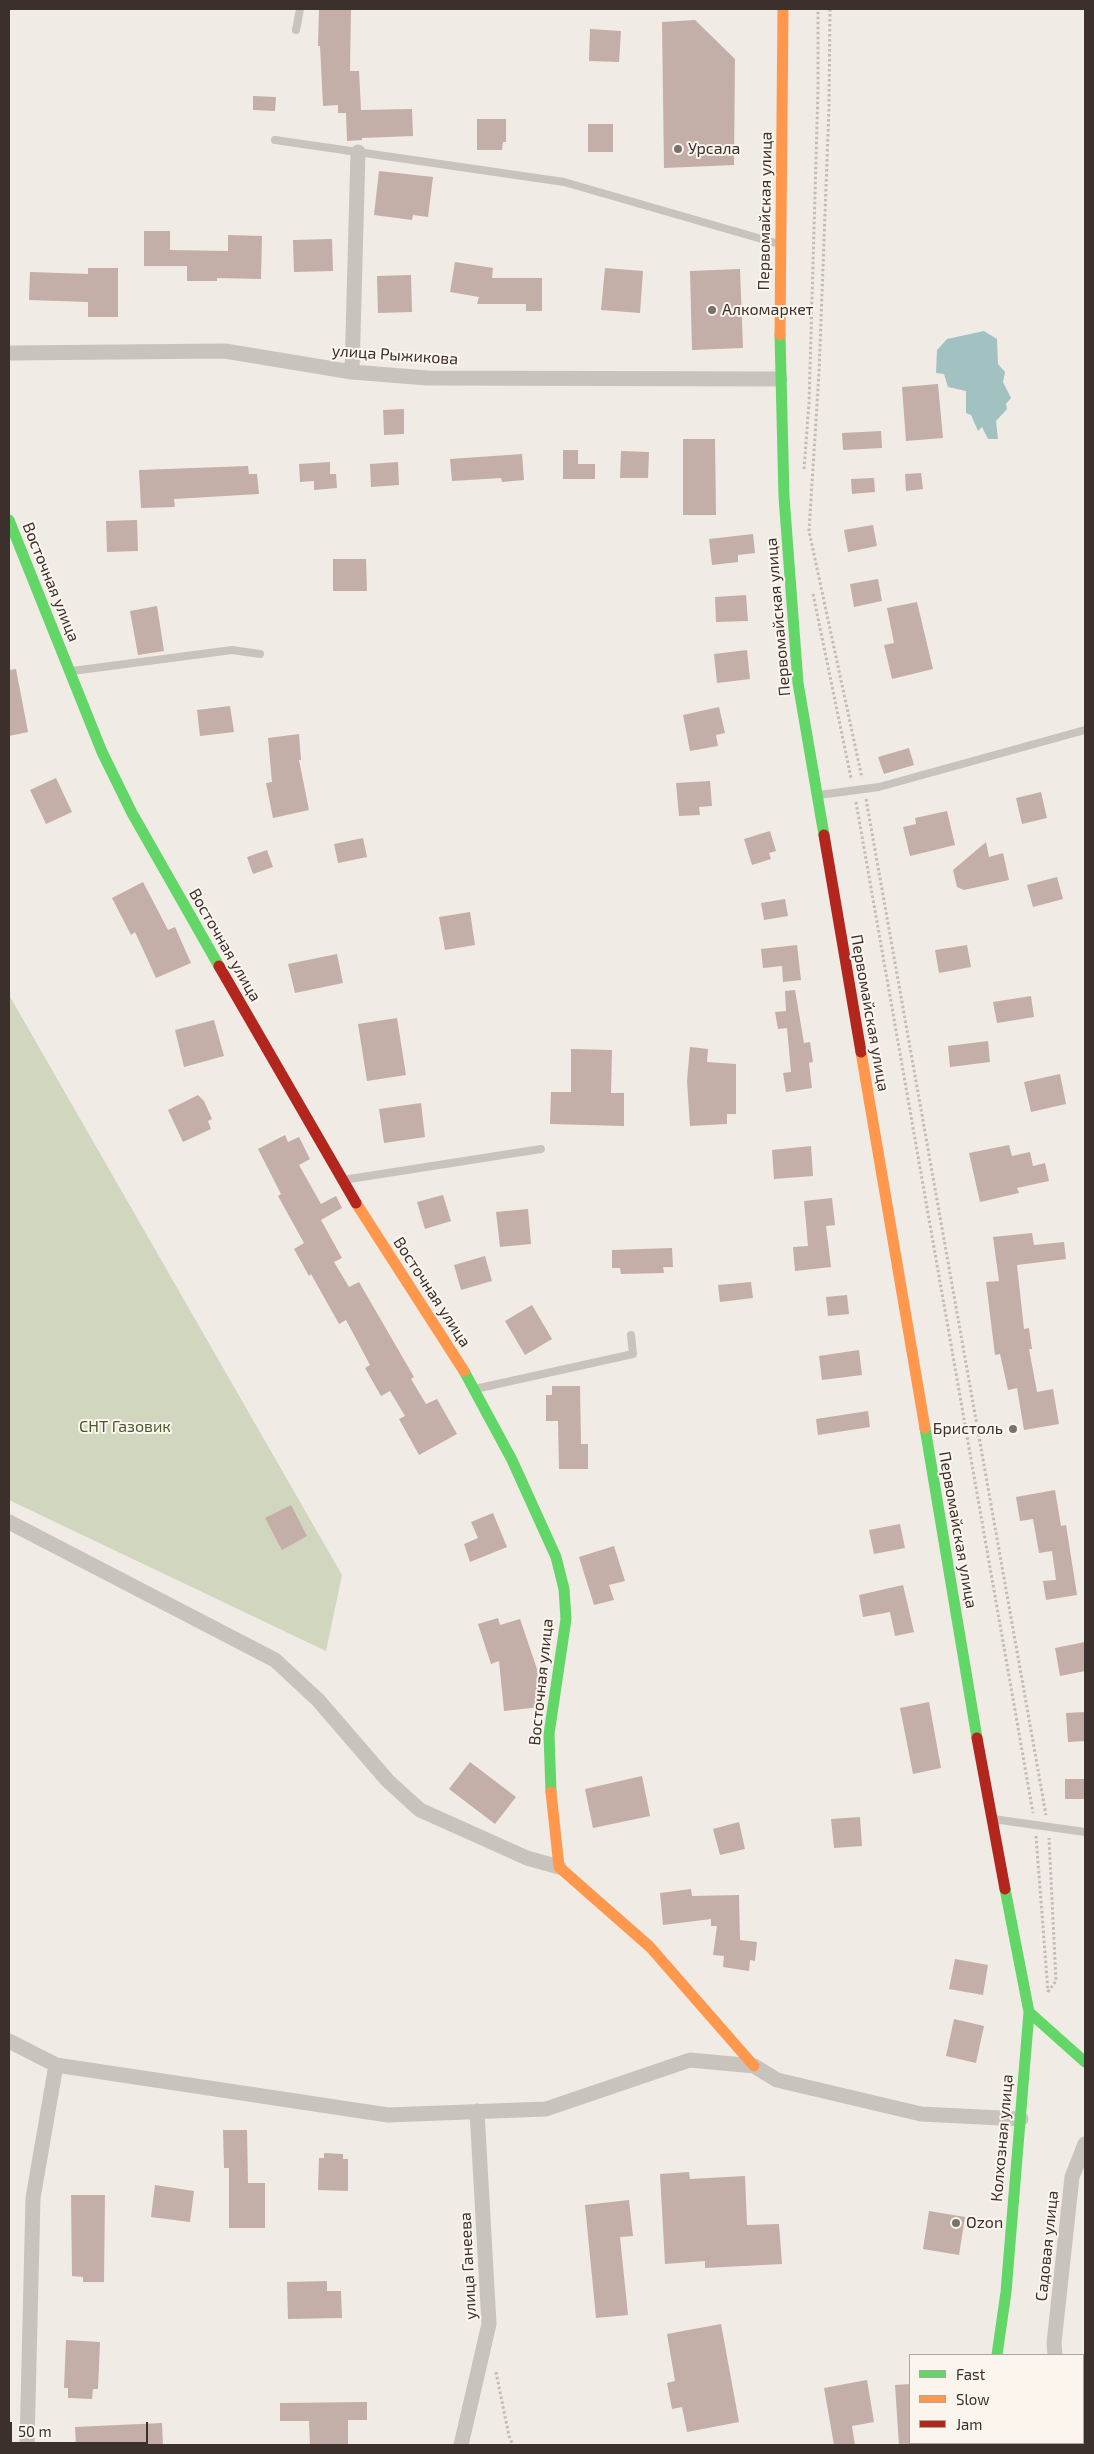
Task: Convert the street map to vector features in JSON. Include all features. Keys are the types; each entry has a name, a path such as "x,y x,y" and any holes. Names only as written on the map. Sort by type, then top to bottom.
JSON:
{"main road":[{"name":"Первомайская улица","path":"783,9 780,379 784,497 798,683 991,1819 1029,2012"},
{"name":"Восточная улица","path":"9,520 102,752 132,814 341,1180 474,1389 512,1460 556,1557 564,1589 566,1619 549,1734 550,1772 559,1867"},
{"path":"559,1867 650,1947 754,2066"},
{"path":"1029,2012 1085,2062"},
{"name":"Колхозная улица","path":"997,2354 1006,2292 1029,2012"}],"street":[{"path":"352,372 358,152"},
{"name":"улица Рыжикова","path":"9,354 225,351 352,372 427,378 780,379"},
{"path":"9,1522 275,1660 318,1700 388,1781 420,1810 527,1858 559,1867"},
{"path":"9,2041 56,2065 388,2115 546,2109 690,2060 754,2066 777,2080 921,2114 1020,2119"},
{"path":"27,2445 32,2198 56,2065"},
{"name":"улица Ганеева","path":"461,2445 489,2324 477,2111"},
{"name":"Садовая улица","path":"1055,2354 1057,2314 1072,2176 1085,2144"}],"lane":[{"path":"296,30 300,9"},
{"path":"275,140 564,182 781,245"},
{"path":"70,672 232,650 260,654"},
{"path":"817,796 864,790 1085,730"},
{"path":"341,1180 541,1149"},
{"path":"474,1389 632,1354 631,1335"},
{"path":"991,1819 1085,1832"}],"path":[{"path":"804,472 810,374 818,90 818,9"},
{"path":"812,589 854,791 1035,1825 1048,1992 1056,1981 1048,1827 864,790 810,531 819,373 829,118 830,9"},
{"path":"495,2367 509,2436 513,2445"}],"green space":[{"name":"СНТ Газовик","path":"9,995 342,1575 326,1651 9,1500"}],"water":[{"path":"984,331 997,339 998,364 1005,372 1003,382 1011,398 1006,404 1007,409 996,421 998,439 988,439 982,427 978,431 971,415 966,413 966,391 948,387 944,374 936,373 937,350 947,339"}],"building":[{"path":"319,9 351,9 350,71 359,71 361,110 412,109 413,136 362,138 362,140 347,141 346,113 338,113 338,105 323,106 320,46 318,46"},
{"path":"695,20 735,59 734,165 664,168 662,22"},
{"path":"590,29 621,31 619,62 589,61"},
{"path":"253,96 276,97 275,111 253,110"},
{"path":"477,119 506,119 506,142 503,142 502,150 477,150"},
{"path":"588,124 613,124 613,152 588,152"},
{"path":"379,171 433,177 428,217 413,215 412,220 374,215"},
{"path":"144,231 170,231 170,250 228,251 228,235 262,236 261,279 217,278 217,281 187,281 187,266 144,266"},
{"path":"332,239 333,271 294,272 293,240"},
{"path":"455,262 493,268 492,278 542,278 542,311 526,311 526,304 477,304 479,297 450,292"},
{"path":"88,268 118,268 118,317 88,317 88,302 29,300 30,272 88,274"},
{"path":"605,268 643,271 640,313 601,310"},
{"path":"740,269 743,348 692,350 690,271"},
{"path":"411,275 412,312 378,313 377,276"},
{"path":"938,384 943,438 906,441 902,387"},
{"path":"404,409 404,434 384,435 383,410"},
{"path":"881,431 882,448 843,450 842,433"},
{"path":"683,439 715,439 716,515 683,515"},
{"path":"563,450 578,450 578,464 595,464 595,479 563,479"},
{"path":"621,451 649,452 648,478 620,478"},
{"path":"522,454 524,480 502,482 501,478 452,481 450,459"},
{"path":"330,462 330,474 336,474 337,488 314,490 314,481 300,482 299,464"},
{"path":"398,462 399,485 371,487 370,464"},
{"path":"248,466 249,474 257,474 259,494 174,499 175,507 141,508 139,470"},
{"path":"921,473 923,489 906,491 905,474"},
{"path":"874,478 875,492 852,494 851,479"},
{"path":"137,520 138,551 107,552 106,521"},
{"path":"873,525 877,546 848,552 844,530"},
{"path":"753,534 755,553 738,555 738,562 712,565 709,539"},
{"path":"333,559 366,559 367,591 333,591"},
{"path":"878,579 882,601 854,607 850,584"},
{"path":"746,595 748,621 716,622 715,597"},
{"path":"917,602 933,669 892,679 884,645 894,643 887,608"},
{"path":"157,606 164,651 138,655 130,611"},
{"path":"747,650 750,679 717,683 714,654"},
{"path":"16,669 28,732 9,736 9,670"},
{"path":"230,706 234,732 200,736 197,710"},
{"path":"719,707 725,733 716,735 718,746 690,751 683,715"},
{"path":"299,734 301,760 299,760 309,810 273,818 266,783 272,782 268,738"},
{"path":"909,748 914,765 884,774 878,757"},
{"path":"56,778 72,812 46,824 30,790"},
{"path":"710,781 712,806 699,807 700,815 679,816 676,783"},
{"path":"1041,792 1047,818 1022,824 1016,798"},
{"path":"947,811 955,845 910,856 903,827 916,824 915,818"},
{"path":"770,831 776,851 769,853 771,859 752,865 744,839"},
{"path":"363,838 367,857 338,863 334,844"},
{"path":"986,842 989,857 1003,853 1009,880 964,890 957,887 953,870"},
{"path":"267,850 273,867 253,874 247,857"},
{"path":"1057,877 1063,899 1033,907 1027,885"},
{"path":"143,882 168,930 175,927 191,963 156,978 135,932 131,935 112,898"},
{"path":"785,899 788,916 764,920 761,903"},
{"path":"470,912 475,945 445,950 439,917"},
{"path":"797,945 801,980 783,982 782,966 763,968 761,949"},
{"path":"967,945 971,967 939,973 935,950"},
{"path":"337,954 343,983 295,993 288,964"},
{"path":"795,990 804,1043 810,1042 813,1062 809,1063 812,1088 786,1092 783,1073 791,1072 787,1028 778,1029 775,1012 786,1011 785,991"},
{"path":"1031,996 1034,1017 997,1023 993,1002"},
{"path":"397,1018 406,1075 367,1081 358,1024"},
{"path":"214,1020 224,1056 184,1067 175,1030"},
{"path":"988,1041 990,1062 950,1067 948,1046"},
{"path":"690,1047 708,1049 707,1062 736,1064 736,1114 727,1114 727,1124 690,1126 687,1081"},
{"path":"571,1049 612,1050 611,1093 624,1093 624,1126 550,1124 551,1092 571,1092"},
{"path":"1060,1074 1066,1104 1031,1112 1024,1082"},
{"path":"198,1095 204,1101 212,1119 208,1121 211,1129 183,1142 168,1110"},
{"path":"421,1103 425,1137 384,1143 379,1109"},
{"path":"285,1135 288,1142 299,1137 310,1159 299,1165 321,1204 336,1196 342,1208 321,1220 342,1258 334,1262 349,1287 359,1282 414,1377 411,1379 426,1404 437,1399 457,1434 419,1455 399,1419 405,1416 390,1391 381,1396 365,1368 370,1365 346,1320 339,1324 311,1274 309,1276 294,1249 304,1243 278,1196 281,1194 258,1149"},
{"path":"1009,1145 1012,1156 1030,1152 1033,1166 1045,1163 1049,1181 1017,1188 1019,1193 980,1202 969,1153"},
{"path":"811,1146 813,1176 774,1179 772,1150"},
{"path":"443,1195 451,1221 425,1229 417,1202"},
{"path":"832,1198 835,1225 826,1226 831,1267 795,1271 793,1247 808,1246 804,1201"},
{"path":"528,1209 531,1244 500,1247 496,1212"},
{"path":"1032,1233 1034,1245 1064,1242 1066,1259 1017,1265 1024,1329 1029,1328 1032,1349 1029,1349 1037,1392 1053,1389 1059,1424 1024,1430 1017,1388 1008,1390 1000,1354 995,1355 986,1282 999,1281 993,1237"},
{"path":"672,1248 673,1267 663,1267 664,1273 621,1274 620,1268 612,1268 612,1250"},
{"path":"485,1256 492,1281 461,1290 454,1265"},
{"path":"751,1282 753,1298 720,1302 718,1285"},
{"path":"847,1295 849,1314 828,1316 826,1297"},
{"path":"532,1305 552,1339 525,1355 505,1321"},
{"path":"859,1350 862,1375 822,1380 819,1356"},
{"path":"552,1386 580,1386 581,1444 588,1444 588,1469 559,1469 558,1421 546,1421 546,1395 552,1395"},
{"path":"868,1411 870,1427 818,1435 816,1419"},
{"path":"1055,1490 1061,1526 1066,1525 1077,1595 1046,1600 1043,1581 1056,1580 1052,1551 1039,1553 1033,1519 1020,1521 1016,1497"},
{"path":"291,1505 307,1536 282,1550 265,1518"},
{"path":"493,1513 507,1547 470,1562 464,1544 478,1538 471,1522"},
{"path":"900,1524 905,1548 874,1554 869,1530"},
{"path":"614,1546 625,1581 609,1585 614,1600 594,1605 579,1557"},
{"path":"903,1585 914,1632 895,1636 890,1612 863,1617 859,1595"},
{"path":"498,1618 500,1625 520,1619 537,1669 540,1707 504,1711 499,1661 491,1664 478,1624"},
{"path":"1085,1642 1085,1671 1060,1676 1055,1648"},
{"path":"929,1702 941,1768 913,1774 900,1708"},
{"path":"1085,1712 1085,1741 1068,1742 1066,1713"},
{"path":"470,1762 516,1797 495,1824 449,1789"},
{"path":"642,1776 650,1816 593,1828 585,1789"},
{"path":"1065,1779 1085,1779 1085,1799 1065,1799"},
{"path":"860,1817 862,1846 834,1848 831,1819"},
{"path":"739,1822 745,1849 720,1855 713,1829"},
{"path":"691,1889 692,1896 739,1895 740,1940 757,1942 755,1961 750,1960 749,1971 723,1967 724,1956 713,1955 717,1926 711,1926 711,1919 663,1925 660,1893"},
{"path":"955,1959 988,1965 983,1995 949,1989"},
{"path":"954,2019 984,2026 976,2063 946,2056"},
{"path":"223,2130 247,2130 248,2183 265,2183 265,2228 229,2228 229,2168 224,2168"},
{"path":"324,2153 343,2154 343,2159 348,2159 348,2191 318,2190 319,2158 324,2158"},
{"path":"689,2172 690,2179 745,2176 747,2225 779,2224 782,2264 705,2268 705,2261 665,2264 660,2174"},
{"path":"155,2185 194,2191 190,2222 151,2217"},
{"path":"71,2195 105,2195 104,2282 83,2282 83,2277 72,2276"},
{"path":"629,2200 633,2236 620,2237 628,2315 596,2318 585,2205"},
{"path":"929,2211 965,2217 959,2255 923,2249"},
{"path":"327,2281 327,2291 341,2291 342,2318 288,2319 287,2282"},
{"path":"721,2324 739,2422 687,2432 682,2407 672,2409 667,2383 675,2381 667,2334"},
{"path":"66,2340 100,2342 98,2389 93,2389 92,2399 68,2398 68,2388 64,2388"},
{"path":"867,2380 874,2422 852,2426 855,2445 834,2445 824,2388"},
{"path":"909,2384 910,2445 899,2445 895,2385"},
{"path":"367,2402 367,2420 348,2420 348,2445 310,2445 309,2421 280,2421 280,2403"},
{"path":"162,2423 163,2445 76,2445 75,2427"}],"traffic: fast":[{"path":"780,335 784,497 798,683 824,835"},
{"path":"9,520 102,752 132,813 219,966"},
{"path":"464,1371 512,1460 556,1557 564,1589 566,1619 549,1734 551,1792"},
{"path":"925,1428 977,1738"},
{"path":"997,2354 1006,2292 1029,2012 1005,1889"},
{"path":"1029,2012 1085,2062"}],"traffic: slow":[{"path":"780,335 783,9"},
{"path":"861,1052 925,1428"},
{"path":"356,1203 464,1371"},
{"path":"551,1792 559,1867 650,1947 754,2066"}],"traffic: jam":[{"path":"824,835 861,1052"},
{"path":"219,966 356,1203"},
{"path":"977,1738 1005,1889"}],"place":[{"name":"Урсала","path":"678,149"},
{"name":"Алкомаркет","path":"712,310"},
{"name":"Бристоль","path":"1013,1429"},
{"name":"Ozon","path":"956,2223"}]}
